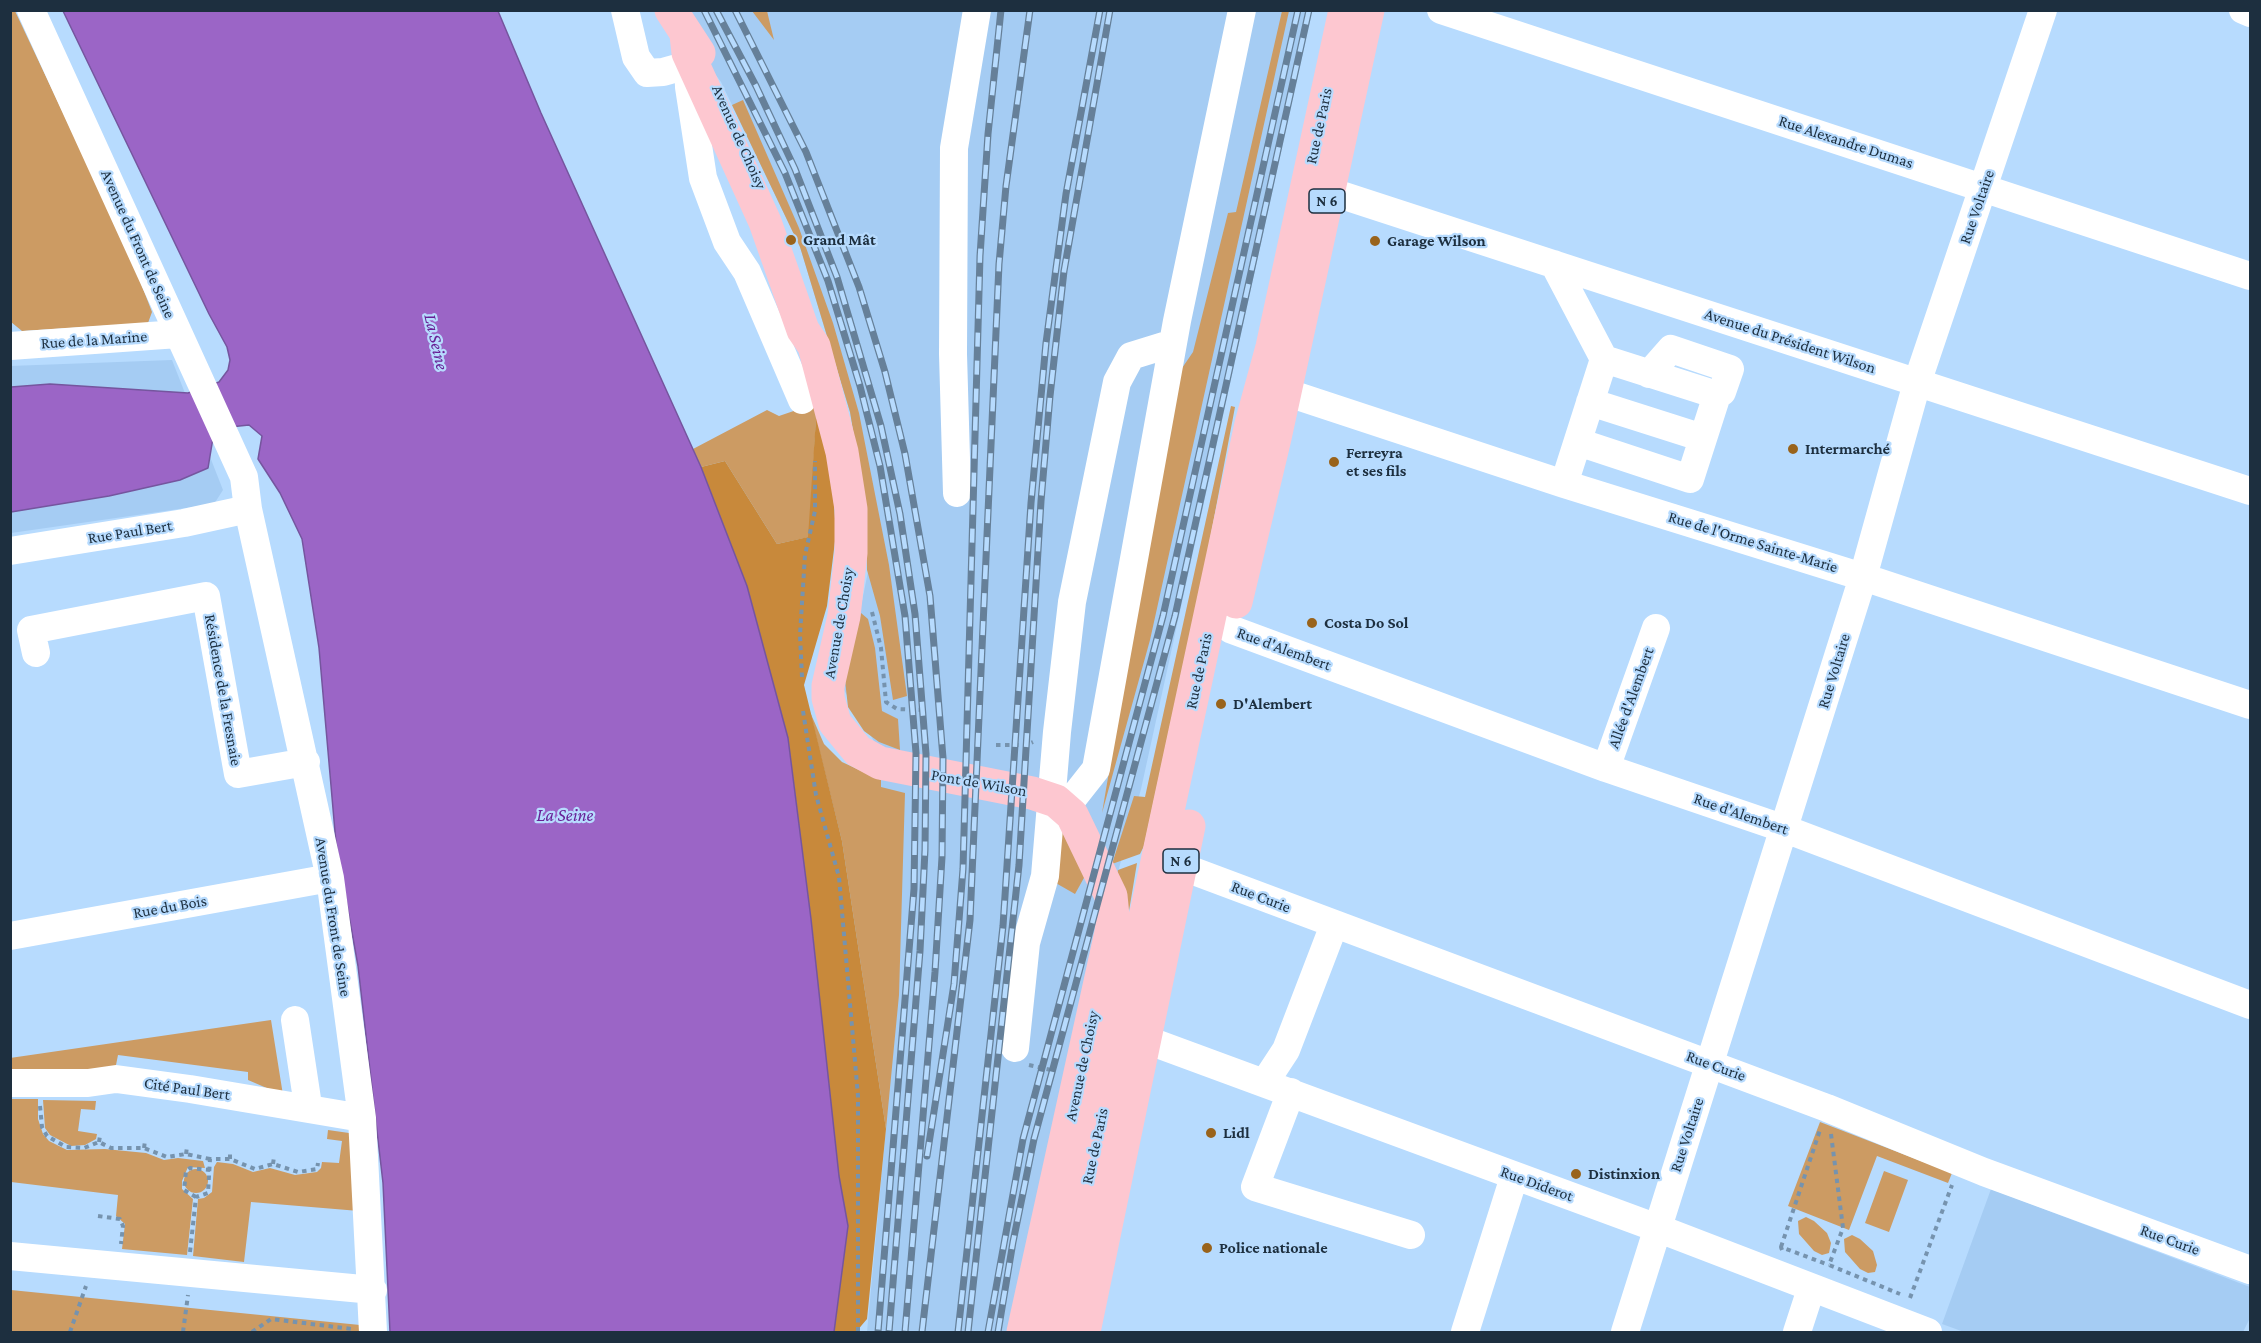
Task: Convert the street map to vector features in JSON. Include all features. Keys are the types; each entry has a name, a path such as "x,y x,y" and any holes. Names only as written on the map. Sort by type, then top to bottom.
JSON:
{"main road":[{"name":"Rue de Paris","path":"1056,1332 1256,405 1272,347 1345,10"},
{"name":"Rue de Paris","path":"1084,1332 1230,629 1285,392 1368,10"},
{"name":"Avenue de Choisy","path":"683,41 698,49 726,105 813,326 814,346 835,418 846,470 852,531 848,591 829,675 830,710 835,723 848,743 867,757 890,766"},
{"name":"N 6","path":"1272,347 1285,392"},
{"name":"Pont de Wilson","path":"890,766 1032,793 1066,807"},
{"name":"Avenue de Choisy","path":"1023,1332 1113,916 1111,896 1078,826 1066,807"}],"street":[{"name":"Avenue du Front de Seine","path":"31,10 244,477 248,509 330,878 362,1118 373,1290 373,1332"},
{"path":"625,10 636,57 647,73 663,72 683,41"},
{"path":"957,493 953,354 954,148 976,10"},
{"path":"1066,807 1095,769 1173,343 1242,10"},
{"name":"Rue Alexandre Dumas","path":"1442,10 2250,276"},
{"name":"Rue Voltaire","path":"1625,1332 1863,577 1917,383 2043,10"},
{"path":"2243,10 2250,13"},
{"path":"683,41 703,178 727,242 747,272 802,400"},
{"name":"Avenue du Président Wilson","path":"1329,191 2250,491"},
{"path":"747,272 783,253"},
{"path":"1554,264 1604,359 1649,374 1671,349 1730,369 1722,392 1717,395 1690,479 1578,442"},
{"name":"Rue de la Marine","path":"10,346 178,334"},
{"path":"1015,1048 1026,943 1045,876 1057,732 1072,602 1117,382 1131,357 1173,343"},
{"path":"1564,484 1604,359"},
{"path":"1256,405 1285,392"},
{"name":"Rue de l'Orme Sainte-Marie","path":"1285,392 1564,484 1863,577 2250,705"},
{"path":"1590,402 1703,438"},
{"name":"Rue Paul Bert","path":"10,551 184,523 248,509"},
{"name":"Résidence de la Fresnaie","path":"36,653 31,630 206,596 238,774 306,762"},
{"name":"Allée d'Alembert","path":"1606,768 1656,628"},
{"name":"Rue d'Alembert","path":"1230,629 1606,768 1785,829 2250,1005"},
{"name":"Rue Curie","path":"1180,866 1853,1118 1984,1172 2250,1270"},
{"name":"Rue du Bois","path":"10,936 330,878"},
{"path":"1334,925 1286,1050 1256,1187 1411,1235"},
{"path":"295,1020 307,1099 306,1108"},
{"name":"Rue Diderot","path":"1144,1039 1278,1087 1514,1177 1657,1227 1811,1289 1924,1331"},
{"name":"Cité Paul Bert","path":"10,1083 88,1083 116,1079 362,1118"},
{"path":"1465,1332 1514,1177"},
{"path":"10,1256 88,1262 191,1275 373,1290"},
{"path":"1797,1332 1811,1289"}],"path":[{"path":"802,681 800,634 805,555 815,511 815,459"},
{"path":"848,591 864,593 870,605 880,648 886,702 897,709 924,710"},
{"path":"803,705 816,795 839,877 858,1096 858,1332"},
{"path":"996,745 1026,745 1057,732"},
{"path":"41,1097 42,1127 56,1143 77,1149 99,1142 111,1148 144,1148 167,1157 186,1154 210,1159 230,1159 255,1169 273,1164 298,1172 317,1169 318,1163"},
{"path":"1781,1247 1822,1121"},
{"path":"1830,1126 1843,1228 1829,1265 1928,1305 1924,1331"},
{"path":"99,1142 100,1136"},
{"path":"144,1148 145,1142"},
{"path":"186,1154 187,1147"},
{"path":"230,1152 230,1159"},
{"path":"273,1164 274,1157"},
{"path":"196,1197 208,1193 210,1159"},
{"path":"196,1197 183,1187 186,1171 190,1168 210,1170"},
{"path":"1910,1298 1952,1185"},
{"path":"189,1256 196,1197"},
{"path":"98,1216 122,1221 121,1249"},
{"path":"70,1332 85,1290 88,1262"},
{"path":"252,1332 271,1319 355,1329 354,1332"}],"shaded area":[{"path":"10,11 15,11 130,255 152,312 148,323 22,331 11,322"},
{"path":"673,11 1312,11 1141,789 1094,958 1014,1332 867,1332 886,1128 842,841 816,743 834,761 873,777 875,743 844,690 874,542 850,412 800,247 721,82 686,35"},
{"path":"752,11 767,11 774,40"},
{"path":"1282,11 1289,11 1150,640 1102,813 1176,377 1193,352 1228,213 1236,212"},
{"path":"743,100 799,228 833,323 859,413 889,565 907,696 893,700 880,616 867,570 866,509 850,412 800,247 732,105"},
{"path":"172,360 223,490 214,504 11,533 10,366"},
{"path":"817,403 809,537 777,544 725,461 701,467 693,449 767,410 779,416"},
{"path":"817,403 828,419 836,533 827,606 804,685 842,841 886,1129 867,1319 856,1332 834,1332 848,1226 839,1180 811,919 788,738 747,586 701,467 725,461 777,544 808,537"},
{"path":"1231,406 1235,407 1207,555 1144,846 1140,854 1112,864 1134,796 1145,797"},
{"path":"861,613 868,619 875,648 882,711 898,719 900,750 879,742 864,731 848,707 845,680"},
{"path":"810,712 824,744 842,762 881,780 881,787 905,793 899,995 886,1129 842,841"},
{"path":"1061,828 1085,876 1075,894 1054,882"},
{"path":"1137,863 1128,917 1115,883 1118,870"},
{"path":"271,1020 283,1095 248,1080 248,1072 118,1055 115,1070 11,1076 10,1058"},
{"path":"11,1099 38,1099 38,1119 43,1134 49,1141 67,1150 105,1149 146,1153 164,1160 178,1158 203,1161 205,1168 188,1167 182,1181 182,1189 193,1199 187,1255 122,1249 125,1224 116,1216 118,1195 11,1182"},
{"path":"43,1100 96,1101 95,1110 81,1109 78,1131 97,1134 96,1139 85,1145 71,1146 50,1135 45,1128"},
{"path":"1820,1122 1952,1173 1948,1183 1877,1156 1849,1230 1788,1206"},
{"path":"328,1130 349,1133 359,1211 251,1202 244,1262 193,1256 198,1199 212,1192 214,1167 217,1162 233,1164 253,1172 270,1168 295,1175 317,1172 322,1162 339,1163 342,1141 327,1139"},
{"path":"196,1169 201,1170 207,1176 207,1186 201,1192 196,1193 191,1192 185,1186 184,1181 185,1176 191,1170"},
{"path":"1884,1171 1908,1180 1889,1232 1865,1223"},
{"path":"1991,1189 2250,1287 2250,1318 2243,1332 1964,1332 1942,1324"},
{"path":"1806,1217 1827,1233 1831,1243 1829,1253 1822,1255 1814,1251 1799,1234 1798,1221"},
{"path":"1852,1235 1873,1251 1877,1265 1875,1272 1868,1273 1860,1269 1845,1252 1844,1239"},
{"path":"11,1290 360,1325 360,1332 11,1332"}],"water":[{"name":"La Seine","path":"63,11 498,11 541,113 701,467 747,586 788,738 811,919 839,1176 848,1226 834,1332 390,1332 383,1183 358,966 336,843 319,648 302,539 280,493 258,459 262,436 249,425 230,427 213,438 208,468 180,480 109,496 11,512 11,387 50,384 188,393 219,382 228,370 230,360 227,347"}],"railway":[{"path":"704,10 785,173 828,281 860,386 880,466 905,616 916,753 914,889 878,1332"},
{"path":"716,10 756,86 795,169 837,277 881,426 900,514 915,614 926,754 925,850 920,951 889,1332"},
{"path":"735,10 806,152 859,287 885,372 905,454 930,596 943,758 942,857 935,972 905,1332"},
{"path":"927,1156 954,984 963,869 980,256 988,134 1001,10"},
{"path":"922,1332 970,920 999,264 1006,186 1030,10"},
{"path":"958,1332 1003,926 1031,503 1046,343 1066,194 1100,10"},
{"path":"968,1332 1019,865 1041,501 1050,396 1064,271 1110,10"},
{"path":"988,1332 1023,1139 1163,616 1298,10"},
{"path":"998,1332 1034,1139 1175,616 1309,10"}],"place":[{"name":"Grand Mât","path":"791,240"},
{"name":"Garage Wilson","path":"1375,241"},
{"name":"Intermarché","path":"1793,449"},
{"name":"Ferreyra et ses fils","path":"1334,462"},
{"name":"Costa Do Sol","path":"1312,623"},
{"name":"D'Alembert","path":"1221,704"},
{"name":"Lidl","path":"1211,1133"},
{"name":"Distinxion","path":"1576,1174"},
{"name":"Police nationale","path":"1207,1248"}]}
